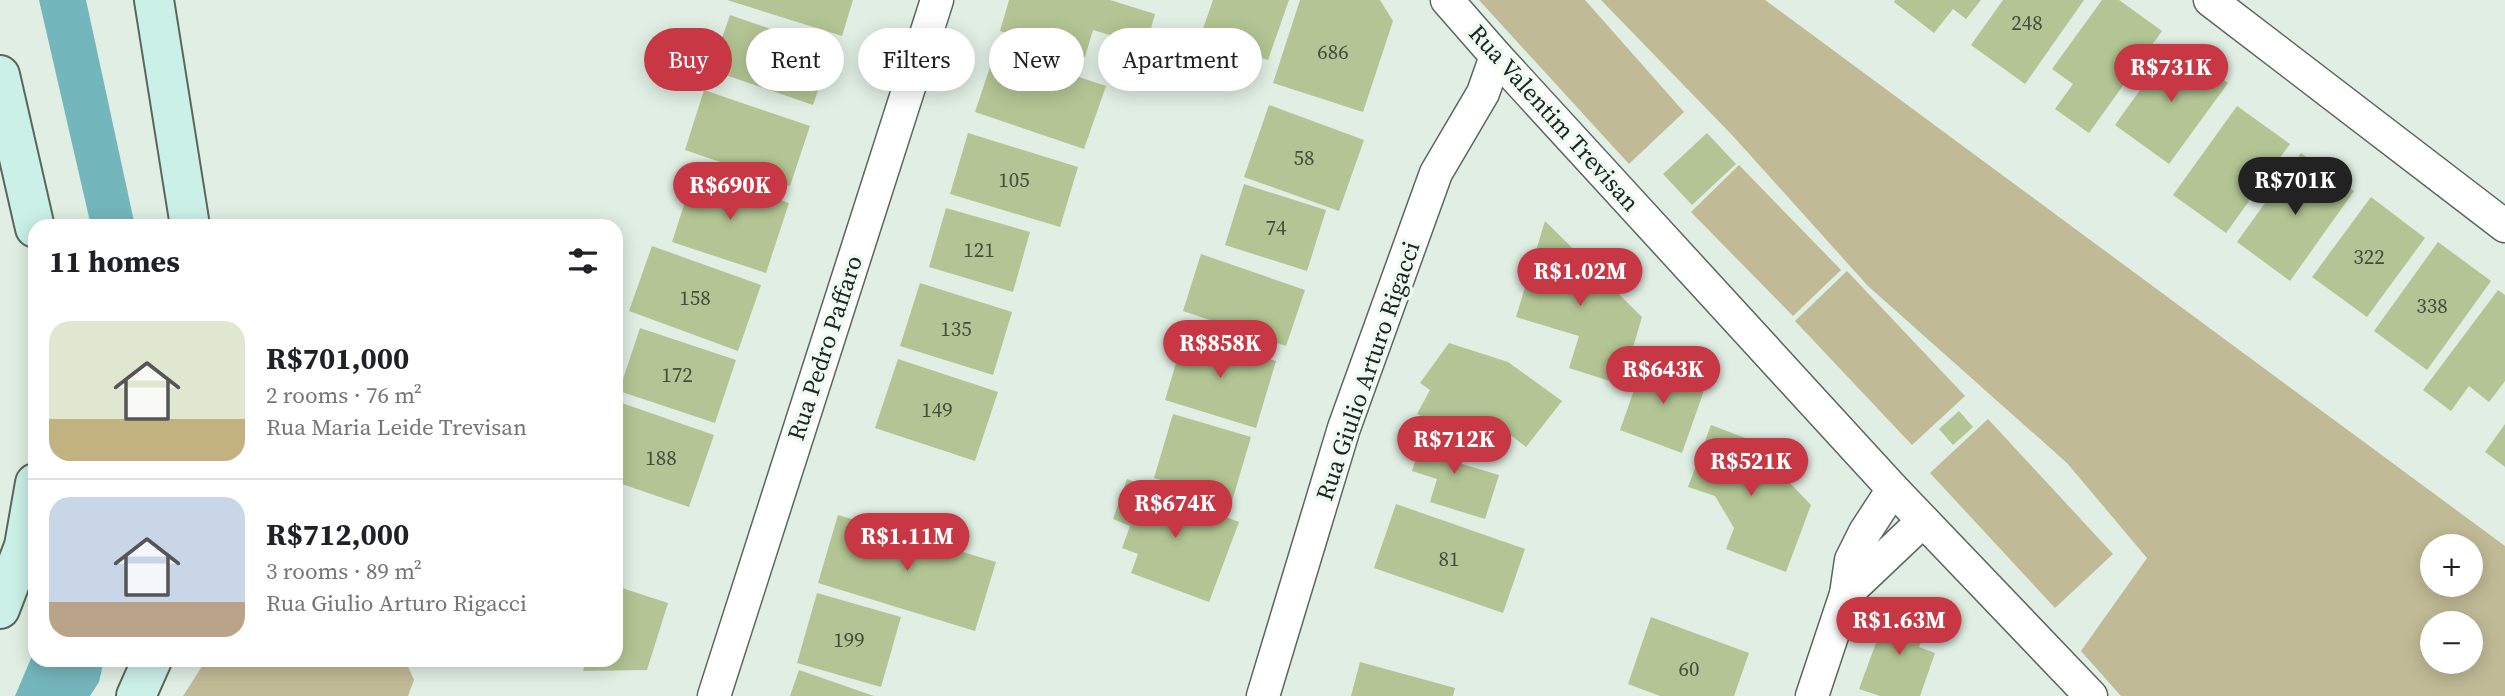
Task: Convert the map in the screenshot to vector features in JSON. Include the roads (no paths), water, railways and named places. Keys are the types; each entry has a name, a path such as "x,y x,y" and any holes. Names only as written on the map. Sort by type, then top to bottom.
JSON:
{"street":[{"path":"154,0 189,219"},
{"name":"Rua Pedro Paffaro","path":"714,696 937,0"},
{"name":"Rua Valentim Trevisan","path":"1447,0 1496,57 1893,489 2091,696"},
{"path":"2210,0 2505,226"},
{"name":"Rua Giulio Arturo Rigacci","path":"1263,696 1344,428 1436,173 1483,93 1496,57"},
{"path":"0,75 33,219"},
{"path":"1812,696 1846,594 1851,560 1865,532 1893,489"},
{"path":"1846,594 1923,521"},
{"path":"0,609 24,546 28,523"},
{"path":"136,696 149,667"}],"water":[{"path":"39,0 86,0 133,219 89,219"},
{"path":"28,665 102,667 99,682 90,696 15,696"}]}
